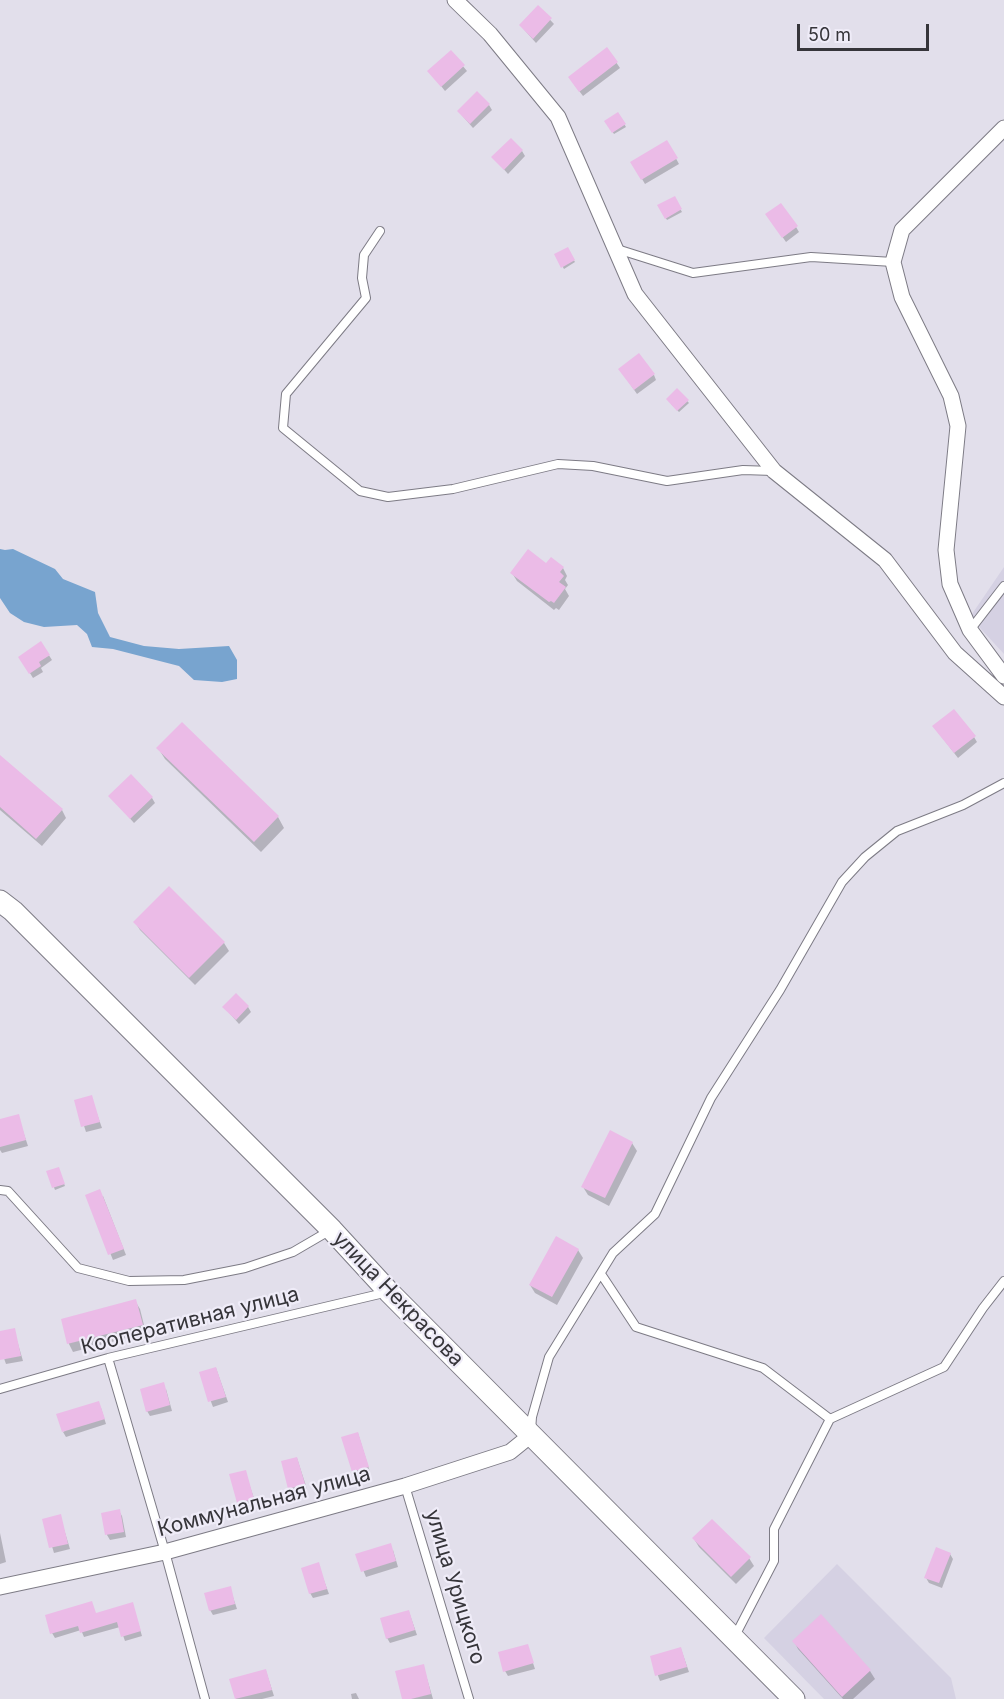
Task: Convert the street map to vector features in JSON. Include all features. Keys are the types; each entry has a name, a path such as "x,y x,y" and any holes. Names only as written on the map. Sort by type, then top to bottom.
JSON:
{"main road":[{"name":"улица Некрасова","path":"0,901 13,911 332,1230 389,1292 794,1699"}],"street":[{"path":"454,0 490,34 558,117 635,294 774,471 885,560 955,653 1004,697"},
{"path":"1004,128 902,230 892,262 902,297 951,396 958,426 946,550 950,584 970,630 1004,676"},
{"name":"Коммунальная улица","path":"0,1587 165,1552 405,1486 510,1452 531,1435"}],"lane":[{"path":"380,231 364,255 362,278 366,297 286,394 283,428 360,491 388,498 453,489 558,464 593,466 667,481 743,470 774,471"},
{"path":"615,248 693,273 811,257 892,262"},
{"path":"970,630 1004,586"},
{"path":"531,1435 532,1417 549,1357 614,1253 655,1215 711,1098 780,990 842,882 865,857 897,831 963,805 1004,783"},
{"path":"0,1190 8,1191 78,1268 129,1281 184,1280 245,1268 293,1252 332,1230"},
{"path":"601,1274 636,1327 763,1368 830,1419"},
{"path":"734,1639 774,1561 774,1529 830,1419 944,1366 1004,1281"},
{"name":"Кооперативная улица","path":"0,1389 108,1358 389,1292"},
{"path":"108,1358 206,1699"},
{"name":"улица Урицкого","path":"405,1486 470,1699"}],"shaded area":[{"path":"1004,567 1004,654 970,617"},
{"path":"837,1564 951,1678 956,1699 824,1699 764,1638"}],"water":[{"path":"0,549 13,549 55,569 63,579 95,592 98,613 110,637 144,646 179,649 229,646 237,660 237,679 222,682 194,680 179,666 113,649 92,647 87,634 77,625 44,627 24,622 10,613 0,598"}],"building":[{"path":"538,5 552,18 533,39 519,25"},
{"path":"607,47 618,62 579,92 568,77"},
{"path":"451,50 465,65 441,87 427,71"},
{"path":"477,91 490,104 470,124 457,111"},
{"path":"618,112 626,124 612,133 604,121"},
{"path":"511,138 523,150 504,170 491,157"},
{"path":"667,140 678,158 641,180 630,162"},
{"path":"675,196 682,209 665,219 657,205"},
{"path":"781,203 798,226 782,238 765,214"},
{"path":"568,247 575,260 561,268 554,254"},
{"path":"639,353 655,374 634,390 618,369"},
{"path":"677,388 689,400 677,411 666,399"},
{"path":"528,549 546,563 551,557 564,567 560,572 564,576 559,582 566,587 554,603 549,602 510,573"},
{"path":"41,641 50,655 39,662 41,666 29,674 18,657"},
{"path":"954,709 976,736 954,753 932,726"},
{"path":"182,722 279,816 254,842 156,748"},
{"path":"0,755 63,809 36,839 0,807"},
{"path":"131,774 153,797 130,819 108,796"},
{"path":"169,886 225,942 189,978 133,922"},
{"path":"236,993 249,1006 236,1020 222,1007"},
{"path":"92,1095 100,1122 81,1127 74,1100"},
{"path":"19,1114 26,1140 0,1147 0,1119"},
{"path":"610,1130 633,1142 605,1198 581,1187"},
{"path":"59,1167 65,1184 52,1188 46,1171"},
{"path":"100,1189 124,1249 108,1255 85,1195"},
{"path":"556,1236 579,1249 552,1297 529,1285"},
{"path":"136,1299 143,1325 67,1344 61,1319"},
{"path":"15,1328 21,1356 0,1360 0,1331"},
{"path":"216,1367 226,1397 208,1402 199,1372"},
{"path":"164,1382 170,1405 146,1412 140,1389"},
{"path":"99,1401 105,1419 62,1432 56,1414"},
{"path":"358,1432 369,1467 352,1472 341,1437"},
{"path":"297,1457 305,1484 288,1489 281,1461"},
{"path":"246,1470 254,1499 237,1503 229,1474"},
{"path":"120,1509 124,1532 105,1535 101,1513"},
{"path":"61,1514 68,1544 49,1548 42,1519"},
{"path":"712,1519 751,1557 731,1577 692,1538"},
{"path":"391,1543 396,1561 361,1572 355,1554"},
{"path":"936,1547 951,1553 939,1583 924,1578"},
{"path":"319,1562 327,1589 309,1594 301,1568"},
{"path":"231,1586 235,1604 209,1611 204,1593"},
{"path":"92,1601 96,1613 133,1602 141,1631 121,1637 117,1622 80,1633 78,1626 50,1634 45,1615"},
{"path":"409,1610 415,1630 386,1639 380,1618"},
{"path":"821,1614 871,1670 842,1697 792,1641"},
{"path":"528,1644 534,1663 503,1672 498,1652"},
{"path":"681,1647 687,1667 655,1676 650,1656"},
{"path":"424,1664 431,1694 402,1699 395,1671"},
{"path":"266,1669 272,1690 235,1699 229,1679"}]}
